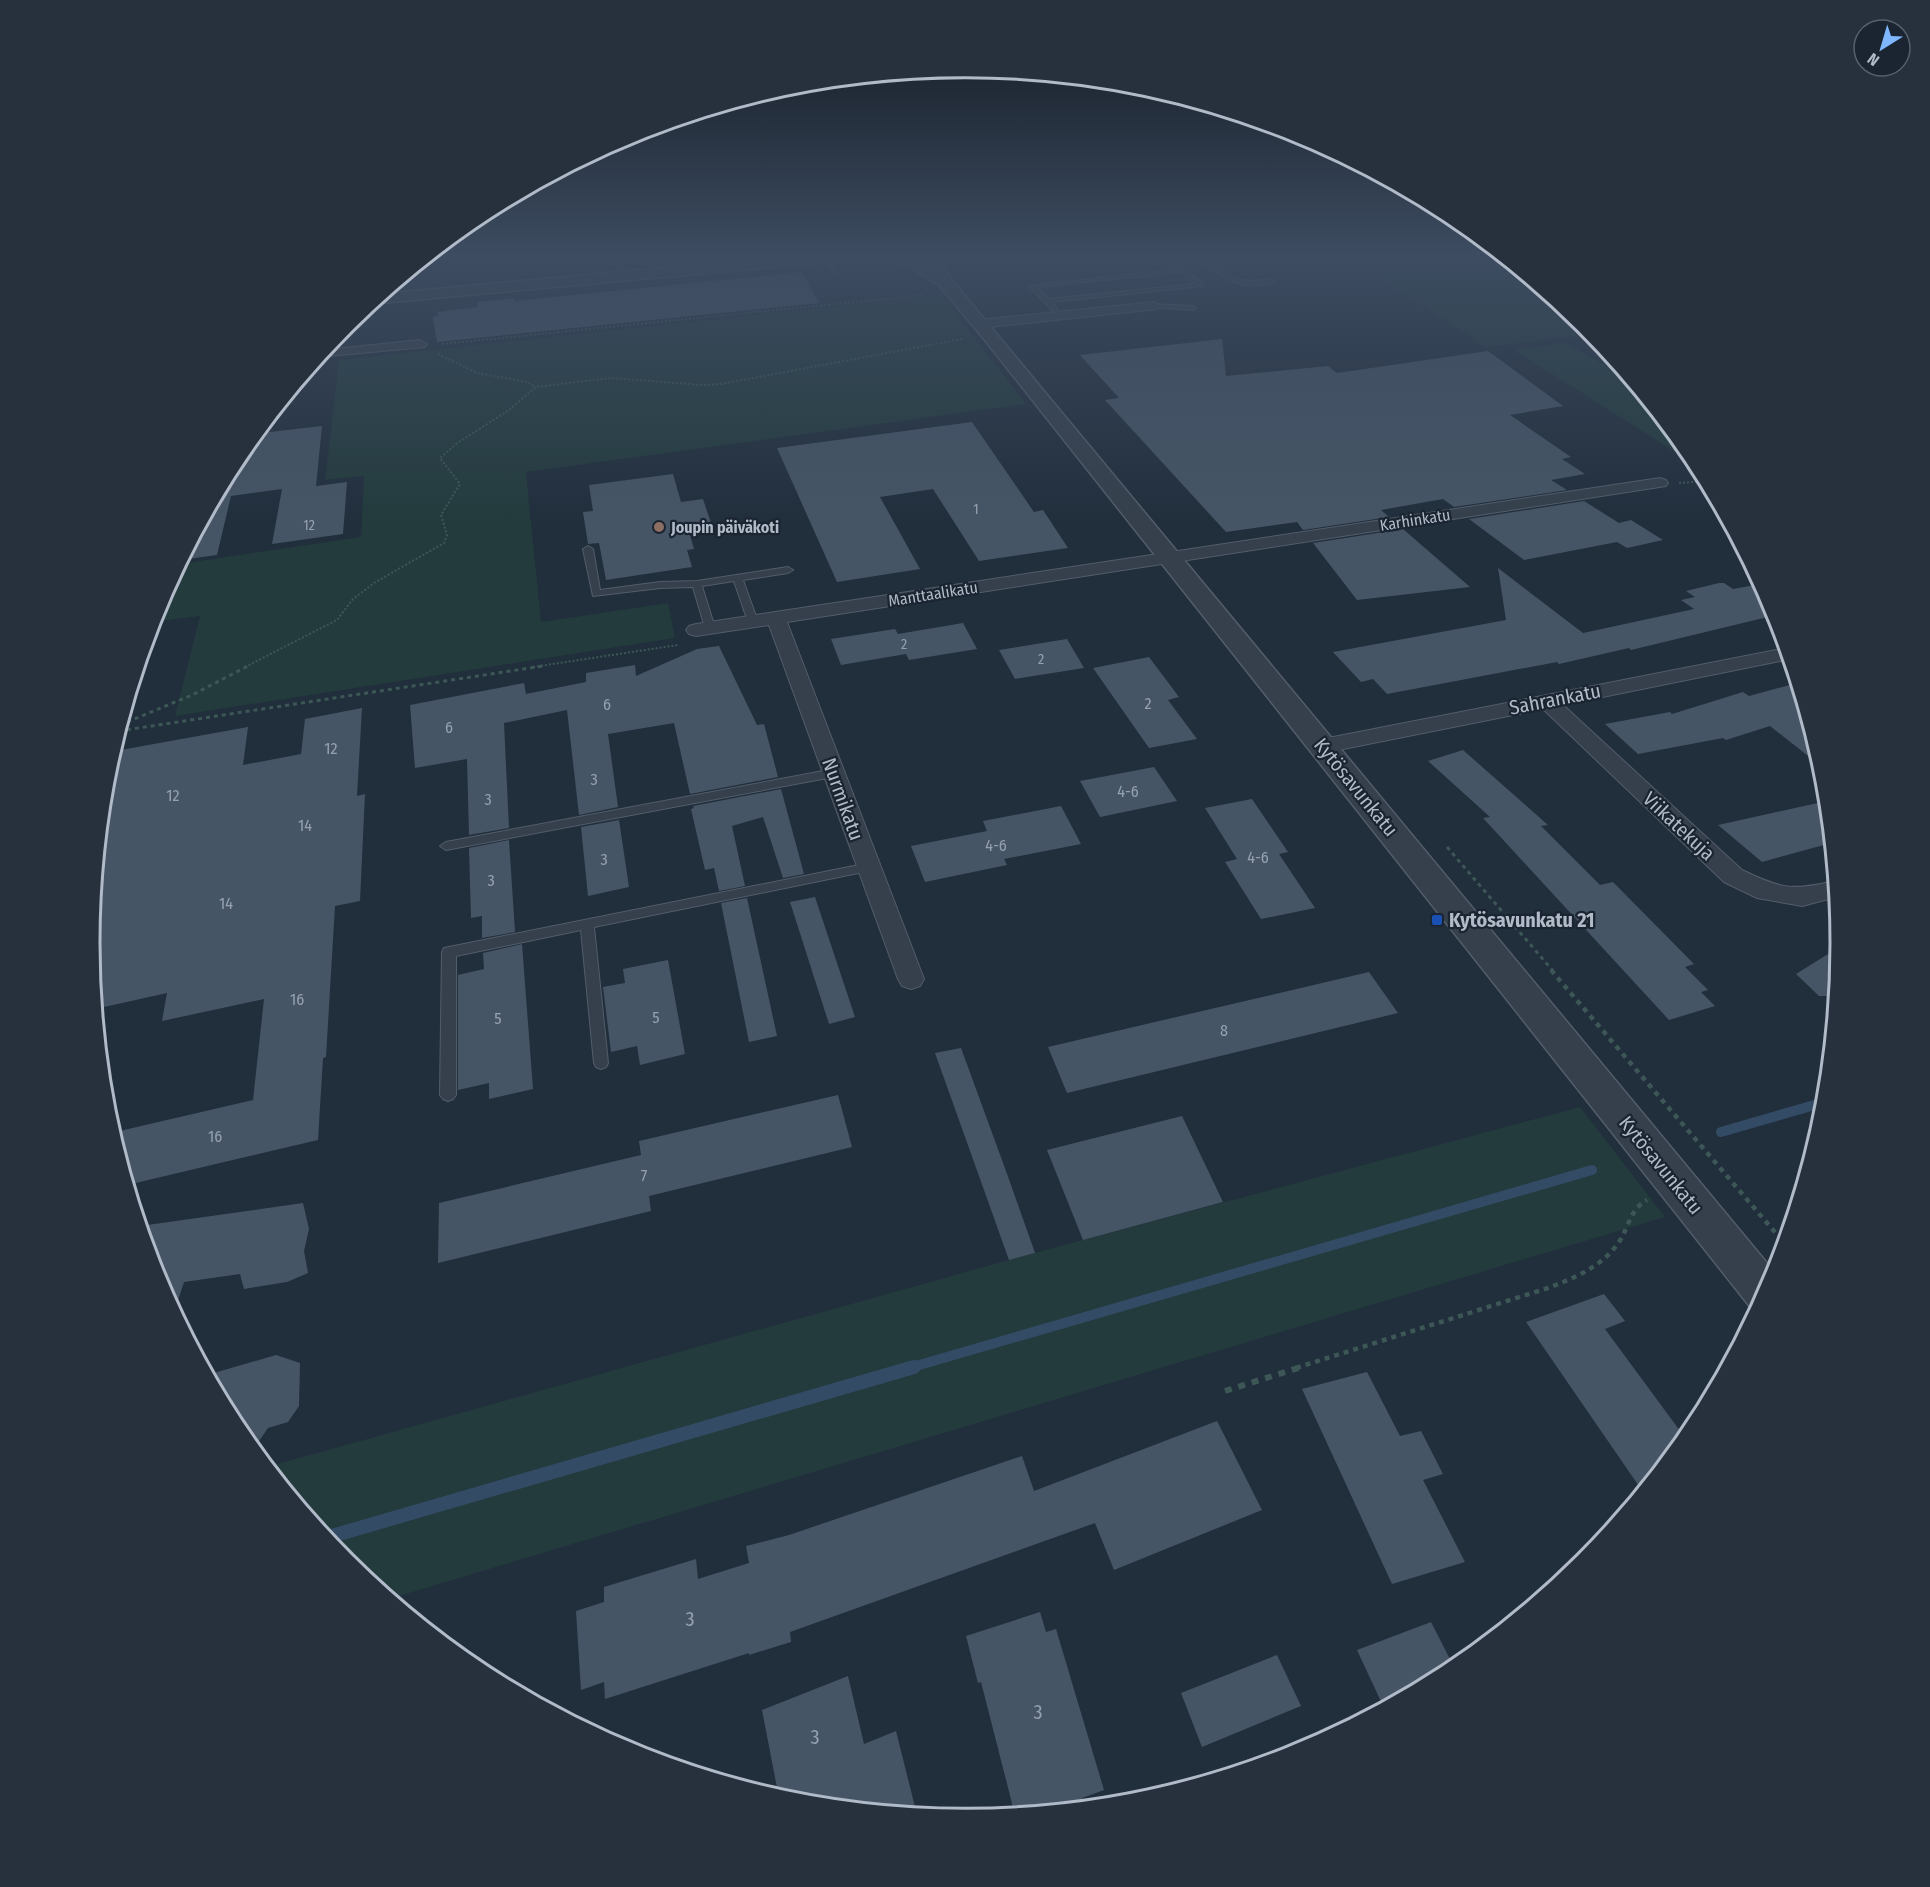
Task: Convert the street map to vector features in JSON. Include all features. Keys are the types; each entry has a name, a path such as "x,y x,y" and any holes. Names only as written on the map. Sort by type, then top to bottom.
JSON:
{"street":[{"name":"Kytösavunkatu","path":"997,345 1760,1286"},
{"path":"332,353 425,348"},
{"name":"Karhinkatu","path":"1170,557 1660,483"},
{"name":"Manttaalikatu","path":"697,634 753,621 1170,557"},
{"name":"Nurmikatu","path":"776,618 911,979"},
{"name":"Sahrankatu","path":"1323,746 1781,655"},
{"name":"Viikatekuja","path":"1546,701 1733,876 1766,892 1802,897 1829,891"}],"lane":[{"path":"588,549 596,594 660,585 697,584 788,570"},
{"path":"738,578 753,621"},
{"path":"697,584 697,634"},
{"path":"446,846 834,773"},
{"path":"448,1095 449,952 869,867"},
{"path":"587,924 601,1063"}],"path":[{"path":"425,348 430,345"},
{"path":"128,722 192,696 338,620 353,599 374,583 444,543 447,535 441,515 460,484 457,476 444,465 440,458 456,444 509,410 536,387 610,378 702,385 721,384 915,345"},
{"path":"425,348 477,373 496,378 527,381 536,387"},
{"path":"127,730 697,634"},
{"path":"1440,838 1779,1237"},
{"path":"1225,1390 1548,1288 1590,1271 1618,1245 1639,1203 1678,1186"}],"green space":[{"path":"477,345 980,345 1026,404 526,472 541,622 668,603 675,638 175,716 200,616 162,621 188,563 361,537 364,476 325,480 339,360"},
{"path":"1570,345 1615,372 1679,454 1514,350"},
{"path":"1580,1107 1665,1217 397,1597 353,1556 314,1514 274,1465 1009,1260"}],"building":[{"path":"1168,345 1223,345 1226,376 1328,366 1337,373 1488,351 1563,406 1510,415 1571,457 1562,459 1585,474 1551,480 1567,490 1454,507 1443,499 1381,510 1389,517 1303,530 1297,522 1226,532 1105,400 1119,398 1080,355"},
{"path":"972,422 1034,512 1043,510 1068,548 979,561 933,489 880,497 920,569 837,582 777,448"},
{"path":"322,426 316,486 347,482 343,534 272,544 282,489 231,496 217,555 190,559 215,511 267,432"},
{"path":"673,474 681,502 703,499 714,532 690,535 694,549 687,550 692,567 606,580 599,543 588,544 583,512 593,511 589,485"},
{"path":"1584,501 1619,523 1631,520 1663,540 1627,548 1617,542 1524,560 1469,519"},
{"path":"1403,529 1470,587 1357,600 1313,543"},
{"path":"1498,568 1583,633 1694,609 1681,600 1695,597 1686,591 1719,583 1724,583 1733,589 1753,586 1767,617 1631,650 1629,648 1559,664 1557,662 1387,694 1373,679 1361,682 1333,652 1506,620"},
{"path":"963,623 977,649 909,660 906,654 841,665 831,639 895,629 898,634"},
{"path":"1067,639 1084,668 1015,679 999,650"},
{"path":"719,646 757,725 764,724 778,777 690,794 674,723 608,734 618,807 579,815 567,710 504,723 509,828 469,835 467,759 415,768 410,705 524,683 526,694 586,682 586,673 635,665 636,676 697,649"},
{"path":"1149,657 1179,697 1168,700 1197,739 1149,748 1093,668"},
{"path":"1791,685 1810,757 1770,726 1726,740 1723,738 1638,754 1605,724 1670,712 1672,714 1743,692 1749,696"},
{"path":"362,708 357,796 365,794 360,901 335,906 326,1057 323,1058 318,1140 134,1183 120,1131 253,1100 264,999 162,1021 167,993 102,1007 101,887 107,831 122,750 248,727 243,765 301,754 305,719"},
{"path":"1463,750 1548,825 1541,826 1600,885 1613,882 1694,964 1685,967 1708,990 1701,992 1715,1006 1669,1020 1483,818 1490,817 1428,761"},
{"path":"1154,767 1177,801 1100,817 1080,781"},
{"path":"781,789 804,874 783,878 763,817 732,826 745,886 719,891 714,868 705,870 691,809 694,808 693,806"},
{"path":"1252,799 1288,852 1279,854 1315,908 1261,919 1225,862 1237,859 1205,808"},
{"path":"1818,803 1824,845 1762,862 1718,825"},
{"path":"1061,806 1081,844 1004,859 1007,865 925,882 911,846 987,831 983,821"},
{"path":"619,820 629,887 588,896 581,827"},
{"path":"509,840 515,932 482,938 482,916 471,918 469,848"},
{"path":"815,897 855,1017 829,1024 790,902"},
{"path":"747,898 777,1036 749,1042 721,903"},
{"path":"522,944 533,1089 489,1099 489,1083 458,1090 458,975 484,969 483,953"},
{"path":"1831,952 1829,996 1819,996 1796,974"},
{"path":"668,960 685,1054 640,1065 637,1046 611,1052 603,987 625,983 623,969"},
{"path":"1369,972 1398,1013 1067,1093 1048,1047"},
{"path":"961,1048 1035,1253 1009,1260 935,1053"},
{"path":"838,1095 852,1147 649,1196 651,1211 438,1263 439,1203 641,1155 639,1141"},
{"path":"1182,1116 1223,1202 1083,1240 1047,1150"},
{"path":"303,1203 309,1229 304,1251 308,1273 287,1282 244,1289 240,1274 184,1282 178,1302 146,1225"},
{"path":"1604,1294 1625,1321 1605,1329 1680,1431 1639,1486 1526,1322"},
{"path":"276,1355 300,1363 299,1406 288,1422 268,1428 258,1442 214,1373"},
{"path":"1367,1372 1400,1436 1421,1431 1443,1474 1423,1480 1465,1562 1392,1584 1302,1389"},
{"path":"1217,1421 1262,1510 1114,1570 1095,1523 790,1632 791,1642 605,1699 604,1682 581,1690 576,1611 604,1602 604,1587 696,1559 698,1579 749,1563 746,1546 789,1535 1022,1456 1034,1491"},
{"path":"1040,1612 1046,1632 1056,1629 1104,1790 1082,1798 1083,1801 1013,1807 981,1682 978,1683 966,1636"},
{"path":"1431,1622 1450,1660 1381,1702 1357,1650"},
{"path":"1277,1655 1301,1706 1202,1747 1181,1693"},
{"path":"848,1676 864,1744 896,1731 915,1807 852,1802 777,1788 762,1710"}],"waterway":[{"path":"1721,1132 1815,1105"},
{"path":"909,1368 1592,1170"},
{"path":"334,1535 914,1367"}],"place":[{"name":"Joupin päiväkoti","path":"659,527"},
{"name":"Kytösavunkatu 21","path":"1437,920"}]}
